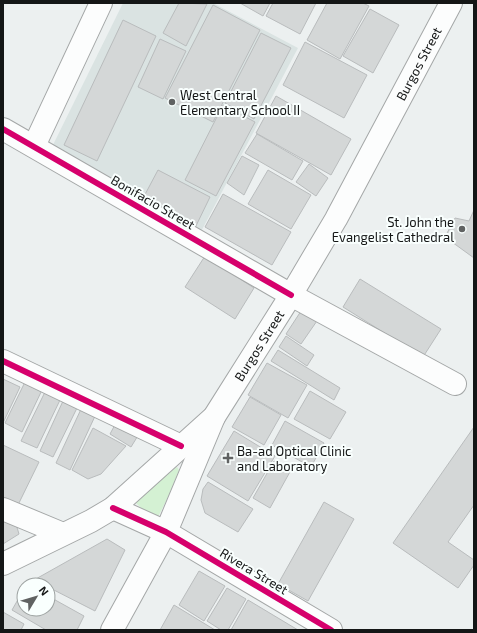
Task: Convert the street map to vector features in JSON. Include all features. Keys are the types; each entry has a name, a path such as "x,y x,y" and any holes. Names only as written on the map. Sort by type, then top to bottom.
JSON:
{"street":[{"path":"34,146 101,3"},
{"name":"Burgos Street","path":"112,630 166,532 214,417 291,296 336,218 451,3"},
{"name":"Bonifacio Street","path":"3,129 291,296 455,384"},
{"path":"3,361 181,446"},
{"path":"3,564 91,521 113,508 214,417"},
{"name":"Rivera Street","path":"113,508 166,532 331,630"},
{"path":"3,509 63,534"}],"shaded area":[{"name":"West Central Elementary School II","path":"123,3 213,3 298,48 196,241 48,155"}],"green space":[{"path":"177,467 179,470 158,517 148,515 136,503 135,497"}],"building":[{"path":"179,3 207,4 186,46 163,33"},
{"path":"240,3 270,3 263,16"},
{"path":"273,3 316,3 300,34 266,16"},
{"path":"327,3 363,3 369,6 340,59 307,40"},
{"path":"213,5 260,30 213,122 165,98"},
{"path":"370,9 399,25 373,73 343,56"},
{"path":"123,20 156,36 97,161 64,145"},
{"path":"261,33 291,48 254,119 225,103"},
{"path":"160,39 186,51 163,99 138,87"},
{"path":"305,42 367,75 344,118 283,85"},
{"path":"276,96 351,139 331,175 256,133"},
{"path":"223,105 255,122 216,196 185,180"},
{"path":"257,134 303,161 292,180 245,153"},
{"path":"242,156 259,165 244,195 227,183"},
{"path":"309,164 328,178 316,196 296,182"},
{"path":"158,170 210,197 194,230 141,202"},
{"path":"268,170 311,195 291,229 248,204"},
{"path":"223,194 291,232 272,265 205,227"},
{"name":"St. John the Evangelist Cathedral","path":"474,210 474,258 445,237 455,218 469,221"},
{"path":"205,256 254,288 235,319 185,287"},
{"path":"360,279 441,329 423,357 343,307"},
{"path":"303,308 319,318 301,344 286,334"},
{"path":"286,336 314,355 307,366 279,347"},
{"path":"278,350 340,388 334,400 271,361"},
{"path":"267,363 307,385 288,418 248,395"},
{"path":"3,379 20,387 3,423"},
{"path":"25,382 42,390 22,432 5,423"},
{"path":"310,391 346,412 330,439 294,419"},
{"path":"45,392 60,400 37,448 21,441"},
{"path":"250,397 281,415 264,445 232,427"},
{"path":"63,401 77,408 53,457 40,451"},
{"path":"82,407 96,414 70,470 56,463"},
{"path":"117,421 139,434 131,447 110,434"},
{"path":"285,421 324,443 311,467 272,445"},
{"path":"474,427 474,505 448,542 474,560 474,565 458,588 393,543"},
{"path":"93,428 126,446 101,474 88,479 72,470"},
{"path":"234,431 275,456 248,501 207,476"},
{"path":"3,445 39,462 17,507 3,501"},
{"path":"274,461 291,470 270,508 253,498"},
{"path":"208,482 253,509 238,532 205,513 201,500 203,489"},
{"path":"324,502 354,519 308,601 278,584"},
{"path":"3,518 16,524 19,534 3,544"},
{"path":"107,539 125,550 95,611 56,591 56,577 39,577"},
{"path":"199,571 225,586 204,621 179,605"},
{"path":"227,588 246,599 228,630 221,630 207,621"},
{"path":"56,600 84,616 77,630 46,630 24,617 56,617"},
{"path":"248,600 298,630 231,630"},
{"path":"16,603 16,612 12,610"},
{"path":"174,605 215,630 160,630"},
{"path":"3,612 24,624 21,630 3,630"}],"cycle path":[{"path":"3,129 291,295"},
{"path":"3,361 181,446"},
{"path":"113,508 166,532 331,630"}],"place":[{"name":"West Central Elementary School II","path":"172,102"},
{"name":"St. John the Evangelist Cathedral","path":"462,229"},
{"name":"Ba-ad Optical Clinic and Laboratory","path":"228,458"}]}
